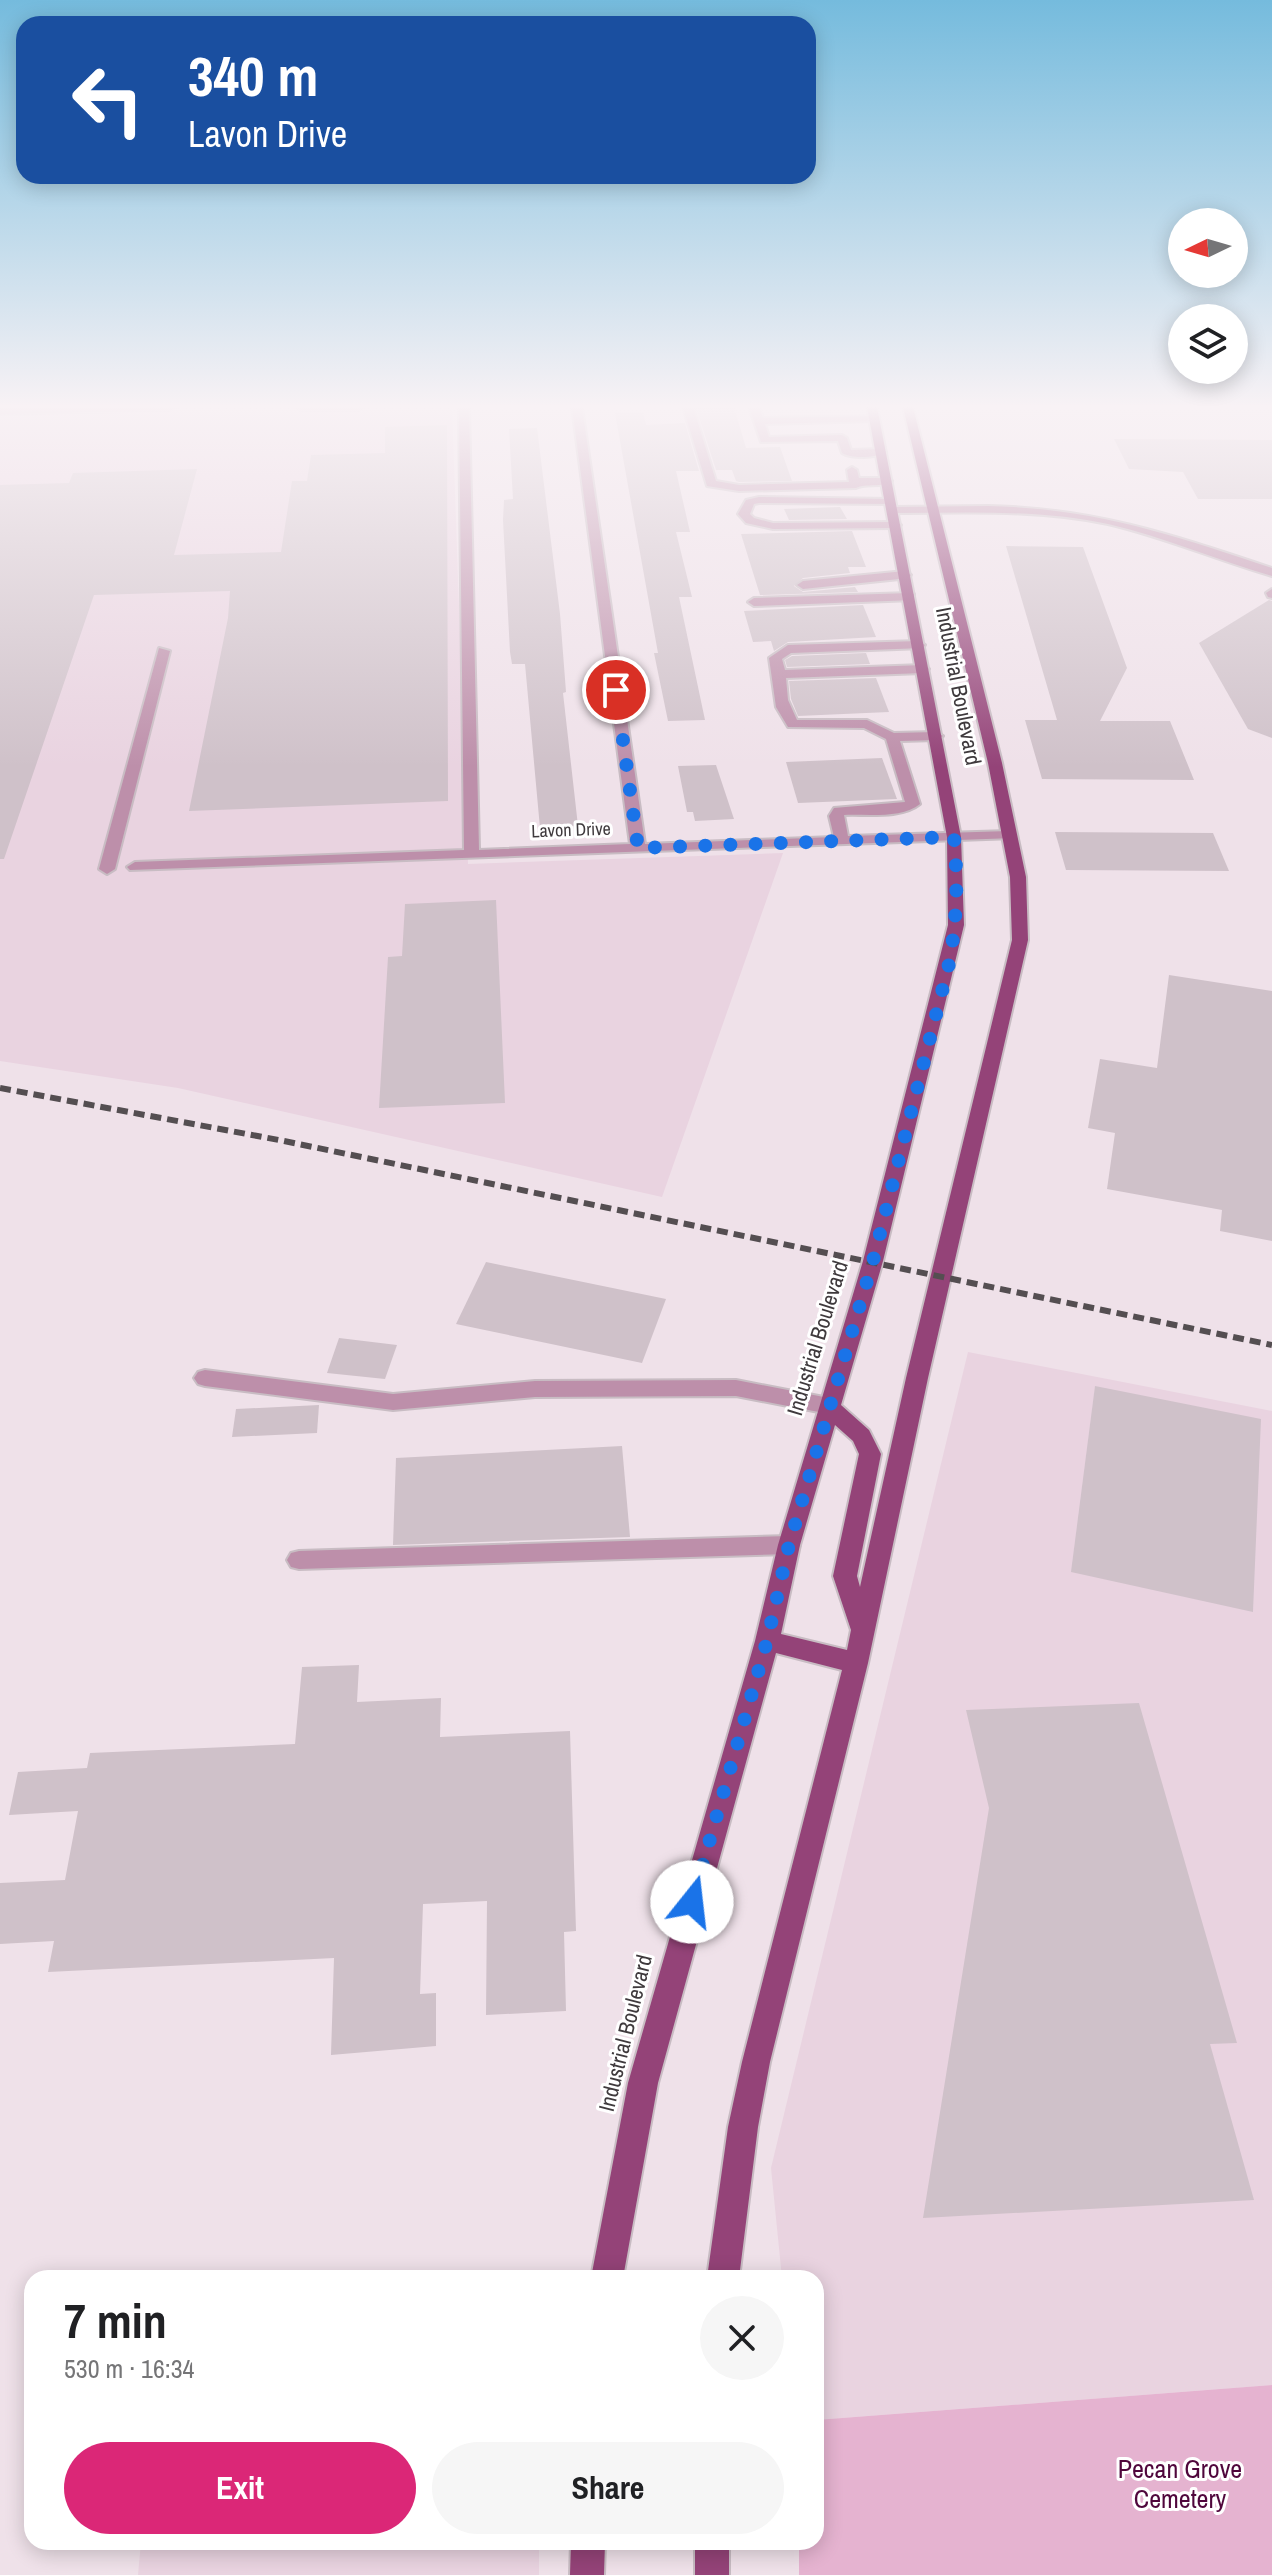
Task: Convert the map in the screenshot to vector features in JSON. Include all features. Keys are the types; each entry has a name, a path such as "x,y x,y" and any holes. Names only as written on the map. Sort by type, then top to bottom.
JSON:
{"main road":[{"name":"Industrial Boulevard","path":"608,2270 643,2083 767,1641 789,1545 873,1261 949,964 958,902 954,837 896,527"},
{"name":"Industrial Boulevard","path":"724,2270 741,2142 756,2062 856,1663 917,1378 1020,940 1018,877 939,527"},
{"path":"829,1406 861,1436 870,1454 845,1576 863,1631"},
{"path":"767,1641 856,1663"},
{"path":"587,2575 588,2550"},
{"path":"712,2550 712,2575"}],"street":[{"path":"466,527 472,854"},
{"path":"594,527 638,848"},
{"path":"1129,527 1272,572"},
{"path":"803,585 905,575"},
{"path":"754,602 910,597"},
{"path":"919,645 781,650 775,658 780,674 777,686 787,718 793,724 867,724 892,737 936,736"},
{"path":"107,869 164,651"},
{"path":"780,674 923,669"},
{"path":"842,841 836,816 839,811 901,808 913,804 892,737"},
{"name":"Lavon Drive","path":"135,867 1009,835"},
{"path":"205,1378 393,1402 535,1389 736,1388 829,1406"},
{"path":"299,1560 789,1545"}],"shaded area":[{"path":"0,527 456,527 468,864 783,853 662,1197 178,1088 0,1061"},
{"path":"968,1352 1272,1411 1272,2385 824,2419 824,2270 781,2270 771,2168"},
{"path":"140,2550 539,2550 539,2575 138,2575"}],"green space":[{"name":"Pecan Grove Cemetery","path":"1272,2385 1272,2575 799,2575 799,2550 824,2550 824,2419"}],"building":[{"path":"0,527 181,527 174,555 281,552 285,527 447,527 448,801 189,811 228,618 230,591 94,595 4,859 0,859"},
{"path":"503,527 549,527 578,826 540,828 525,664 512,664"},
{"path":"635,527 689,527 690,532 676,532 692,597 679,597 705,720 668,721 654,653 658,653"},
{"path":"852,531 866,567 848,567 850,573 803,578 794,586 803,592 855,587 858,592 760,595 741,534"},
{"path":"1006,546 1083,547 1127,668 1100,721 1170,721 1194,780 1042,779 1025,720 1057,720"},
{"path":"1272,601 1272,738 1248,729 1199,643"},
{"path":"863,605 876,637 788,642 774,651 771,641 753,642 744,611"},
{"path":"866,653 870,664 787,667 785,660 792,656"},
{"path":"876,678 889,712 798,716 791,699 789,681"},
{"path":"882,758 897,799 798,803 786,762"},
{"path":"716,765 734,819 695,821 693,812 687,812 678,766"},
{"path":"1055,832 1213,833 1229,871 1066,870"},
{"path":"496,900 505,1103 379,1108 388,957 402,956 405,904"},
{"path":"1169,975 1272,991 1272,1241 1220,1231 1222,1210 1107,1189 1115,1133 1088,1128 1100,1059 1157,1068"},
{"path":"486,1262 666,1299 642,1363 456,1324"},
{"path":"339,1338 397,1345 385,1379 327,1373"},
{"path":"1095,1386 1261,1419 1253,1612 1071,1572"},
{"path":"319,1405 317,1433 232,1437 236,1409"},
{"path":"622,1446 630,1537 393,1545 396,1458"},
{"path":"359,1665 357,1702 441,1698 440,1737 570,1731 576,1931 564,1932 566,2011 486,2015 487,1901 423,1904 420,1994 436,1993 436,2046 331,2055 334,1958 48,1972 54,1941 0,1944 0,1883 65,1880 78,1811 9,1815 18,1772 87,1768 90,1753 295,1744 302,1667"},
{"path":"1139,1703 1237,2043 1210,2044 1254,2200 923,2218 989,1808 966,1710"}],"railway":[{"path":"0,1088 279,1140 1272,1345"}],"route":[{"path":"616,690 638,848 954,837 957,867 956,925 949,964 873,1261 789,1545 767,1641 692,1902"}]}
